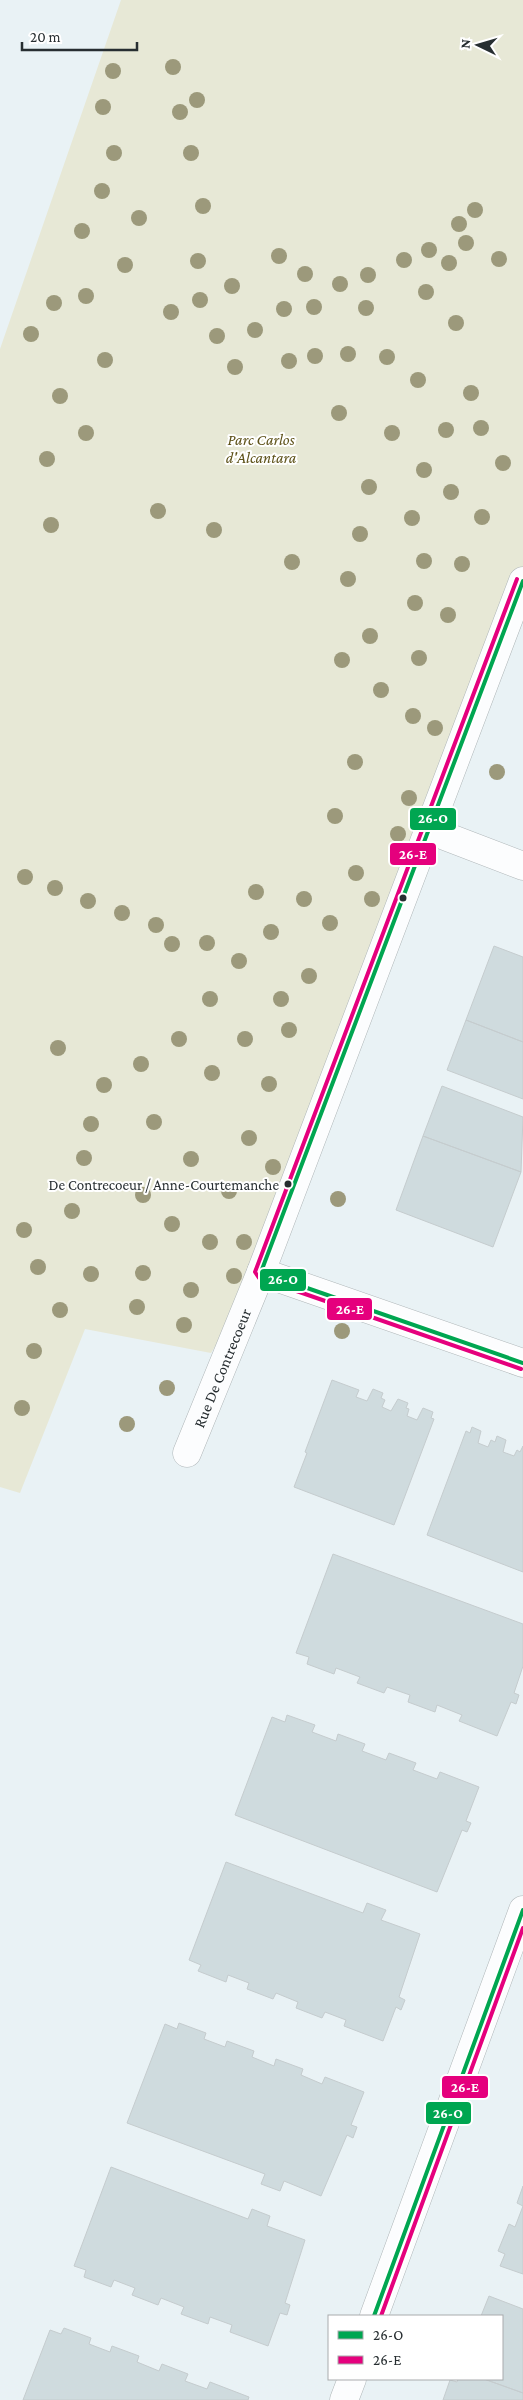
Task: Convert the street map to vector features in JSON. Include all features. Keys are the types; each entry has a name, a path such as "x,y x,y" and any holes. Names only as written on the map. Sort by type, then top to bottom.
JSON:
{"street":[{"name":"Rue De Contrecoeur","path":"187,1453 261,1272 523,581"},
{"path":"429,830 523,866"},
{"path":"261,1272 523,1363"},
{"path":"374,2315 523,1910"},
{"path":"344,2400 352,2380"}],"green space":[{"name":"Parc Carlos d'Alcantara","path":"121,0 523,0 523,581 261,1272 211,1353 85,1329 20,1493 0,1487 0,349"}],"building":[{"path":"494,946 523,957 523,1042 466,1020"},
{"path":"466,1020 523,1042 523,1099 447,1070"},
{"path":"442,1086 523,1117 521,1172 423,1136"},
{"path":"423,1136 521,1172 493,1247 396,1210"},
{"path":"332,1380 359,1390 356,1397 367,1401 373,1389 383,1393 381,1398 385,1400 382,1407 391,1411 398,1399 408,1403 406,1408 409,1409 407,1416 417,1420 423,1408 433,1412 431,1418 434,1419 394,1525 294,1487"},
{"path":"472,1427 481,1431 478,1443 488,1447 491,1440 495,1442 497,1436 506,1440 503,1452 514,1456 517,1450 520,1452 523,1446 523,1572 427,1535 466,1431 470,1433"},
{"path":"333,1554 523,1624 523,1666 514,1693 519,1695 516,1704 511,1702 497,1736 459,1721 462,1715 437,1705 435,1712 408,1702 410,1695 387,1687 384,1693 357,1683 360,1677 336,1668 334,1674 307,1664 309,1657 296,1653"},
{"path":"287,1715 315,1725 312,1732 336,1741 338,1734 365,1744 362,1751 386,1760 389,1753 416,1763 413,1770 437,1779 440,1772 479,1787 466,1821 471,1823 467,1832 462,1830 437,1892 235,1815 272,1717 285,1722"},
{"path":"226,1862 363,1913 367,1903 386,1910 381,1920 420,1934 399,1997 405,2000 401,2010 396,2007 383,2041 344,2026 346,2020 325,2012 322,2018 296,2008 298,2002 276,1993 273,1999 247,1989 249,1983 228,1975 226,1982 198,1971 201,1965 189,1960"},
{"path":"179,2023 206,2033 204,2039 225,2047 227,2041 254,2051 252,2057 274,2066 276,2059 303,2069 301,2075 322,2084 325,2077 364,2092 351,2125 357,2127 353,2138 347,2135 321,2196 284,2181 280,2191 261,2184 265,2174 127,2123 165,2024 177,2029"},
{"path":"111,2167 248,2219 252,2209 270,2216 267,2226 305,2240 285,2303 290,2305 287,2315 280,2313 268,2346 230,2332 232,2325 210,2317 208,2324 181,2314 184,2307 161,2298 158,2305 132,2295 135,2288 114,2280 111,2287 84,2277 86,2270 74,2266"},
{"path":"523,2186 523,2206 517,2203"},
{"path":"523,2206 523,2274 500,2266 505,2254 498,2251 509,2224 515,2227"},
{"path":"489,2296 523,2309 523,2393 487,2380 503,2380 503,2315 481,2315"},
{"path":"64,2328 91,2338 89,2344 110,2352 112,2346 139,2356 137,2362 159,2371 162,2364 188,2374 185,2381 207,2389 210,2382 249,2397 248,2400 23,2400 50,2330 61,2334"},
{"path":"450,2380 457,2382 458,2380 487,2380 523,2393 523,2400 443,2400"}],"transit line":[{"name":"26-E","path":"517,579 255,1272 259,1278 521,1369"},
{"name":"26-O","path":"523,581 261,1272 523,1363"},
{"name":"26-O","path":"374,2315 523,1910"},
{"name":"26-E","path":"381,2315 523,1928"}],"place":[{"name":"De Contrecoeur / Anne-Courtemanche","path":"288,1184"}]}
